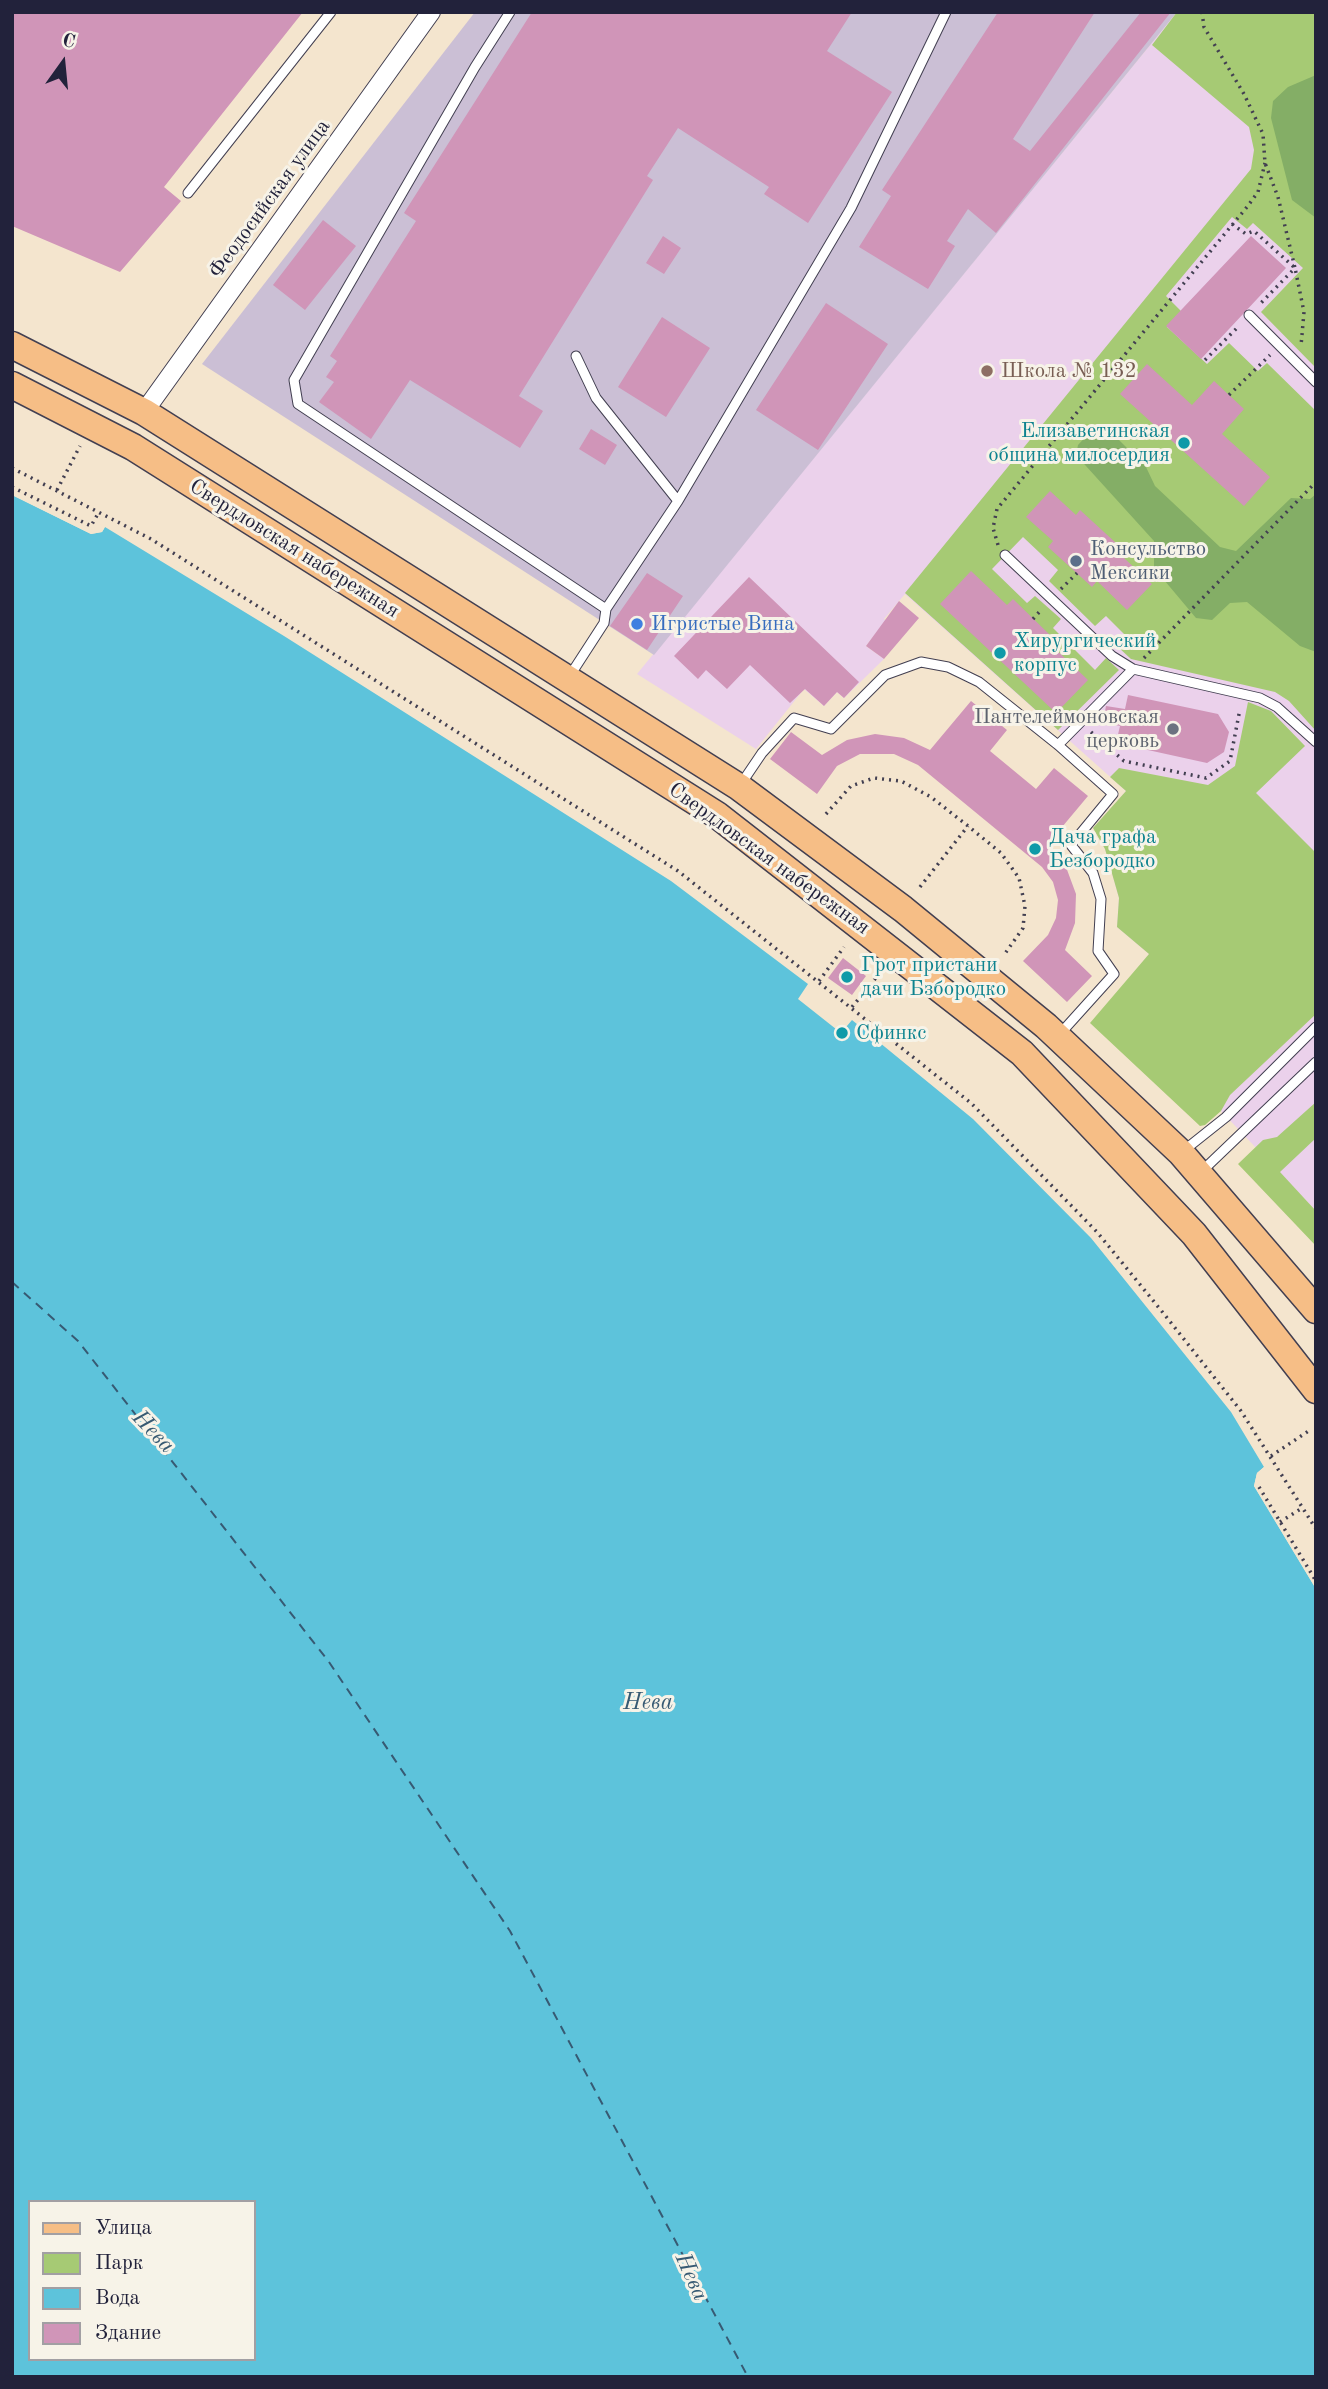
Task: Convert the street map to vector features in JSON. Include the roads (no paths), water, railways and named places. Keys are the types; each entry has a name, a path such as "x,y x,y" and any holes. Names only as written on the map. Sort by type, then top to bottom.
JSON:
{"main road":[{"name":"Свердловская набережная","path":"12,345 144,412 739,786 903,909 1058,1036 1181,1153 1316,1310"},
{"name":"Свердловская набережная","path":"12,385 133,447 716,815 771,856 1022,1053 1194,1234 1316,1390"}],"street":[{"name":"Феодосийская улица","path":"144,412 431,12"}],"lane":[{"path":"188,193 331,12"},
{"path":"510,12 475,67 294,380 298,404 607,609"},
{"path":"568,678 604,623 607,609 678,501 850,208 946,12"},
{"path":"1249,315 1316,382"},
{"path":"576,356 596,398 678,501"},
{"path":"1005,555 1112,656 1133,669 1243,693 1277,707 1316,742"},
{"path":"739,786 762,753 794,718 831,729 885,675 921,662 948,667 979,682 1058,745 1113,794 1071,845 1093,873 1101,899 1098,951 1114,974 1058,1036"},
{"path":"1058,745 1133,669"},
{"path":"1181,1153 1226,1117 1316,1027"},
{"path":"1199,1173 1316,1062"}],"water":[{"name":"Нева","path":"12,495 91,534 102,532 105,527 284,636 671,881 808,984 798,999 841,1033 852,1020 973,1119 1091,1238 1231,1412 1264,1467 1257,1473 1254,1486 1316,1589 1316,2377 12,2377"}],"place":[{"name":"Школа № 132","path":"987,371"},
{"name":"Елизаветинская община милосердия","path":"1184,443"},
{"name":"Консульство Мексики","path":"1076,561"},
{"name":"Игристые Вина","path":"637,624"},
{"name":"Хирургический корпус","path":"1000,653"},
{"name":"Пантелеймоновская церковь","path":"1173,729"},
{"name":"Дача графа Безбородко","path":"1035,849"},
{"name":"Грот пристани дачи Бзбородко","path":"847,977"},
{"name":"Сфинкс","path":"842,1033"}]}
